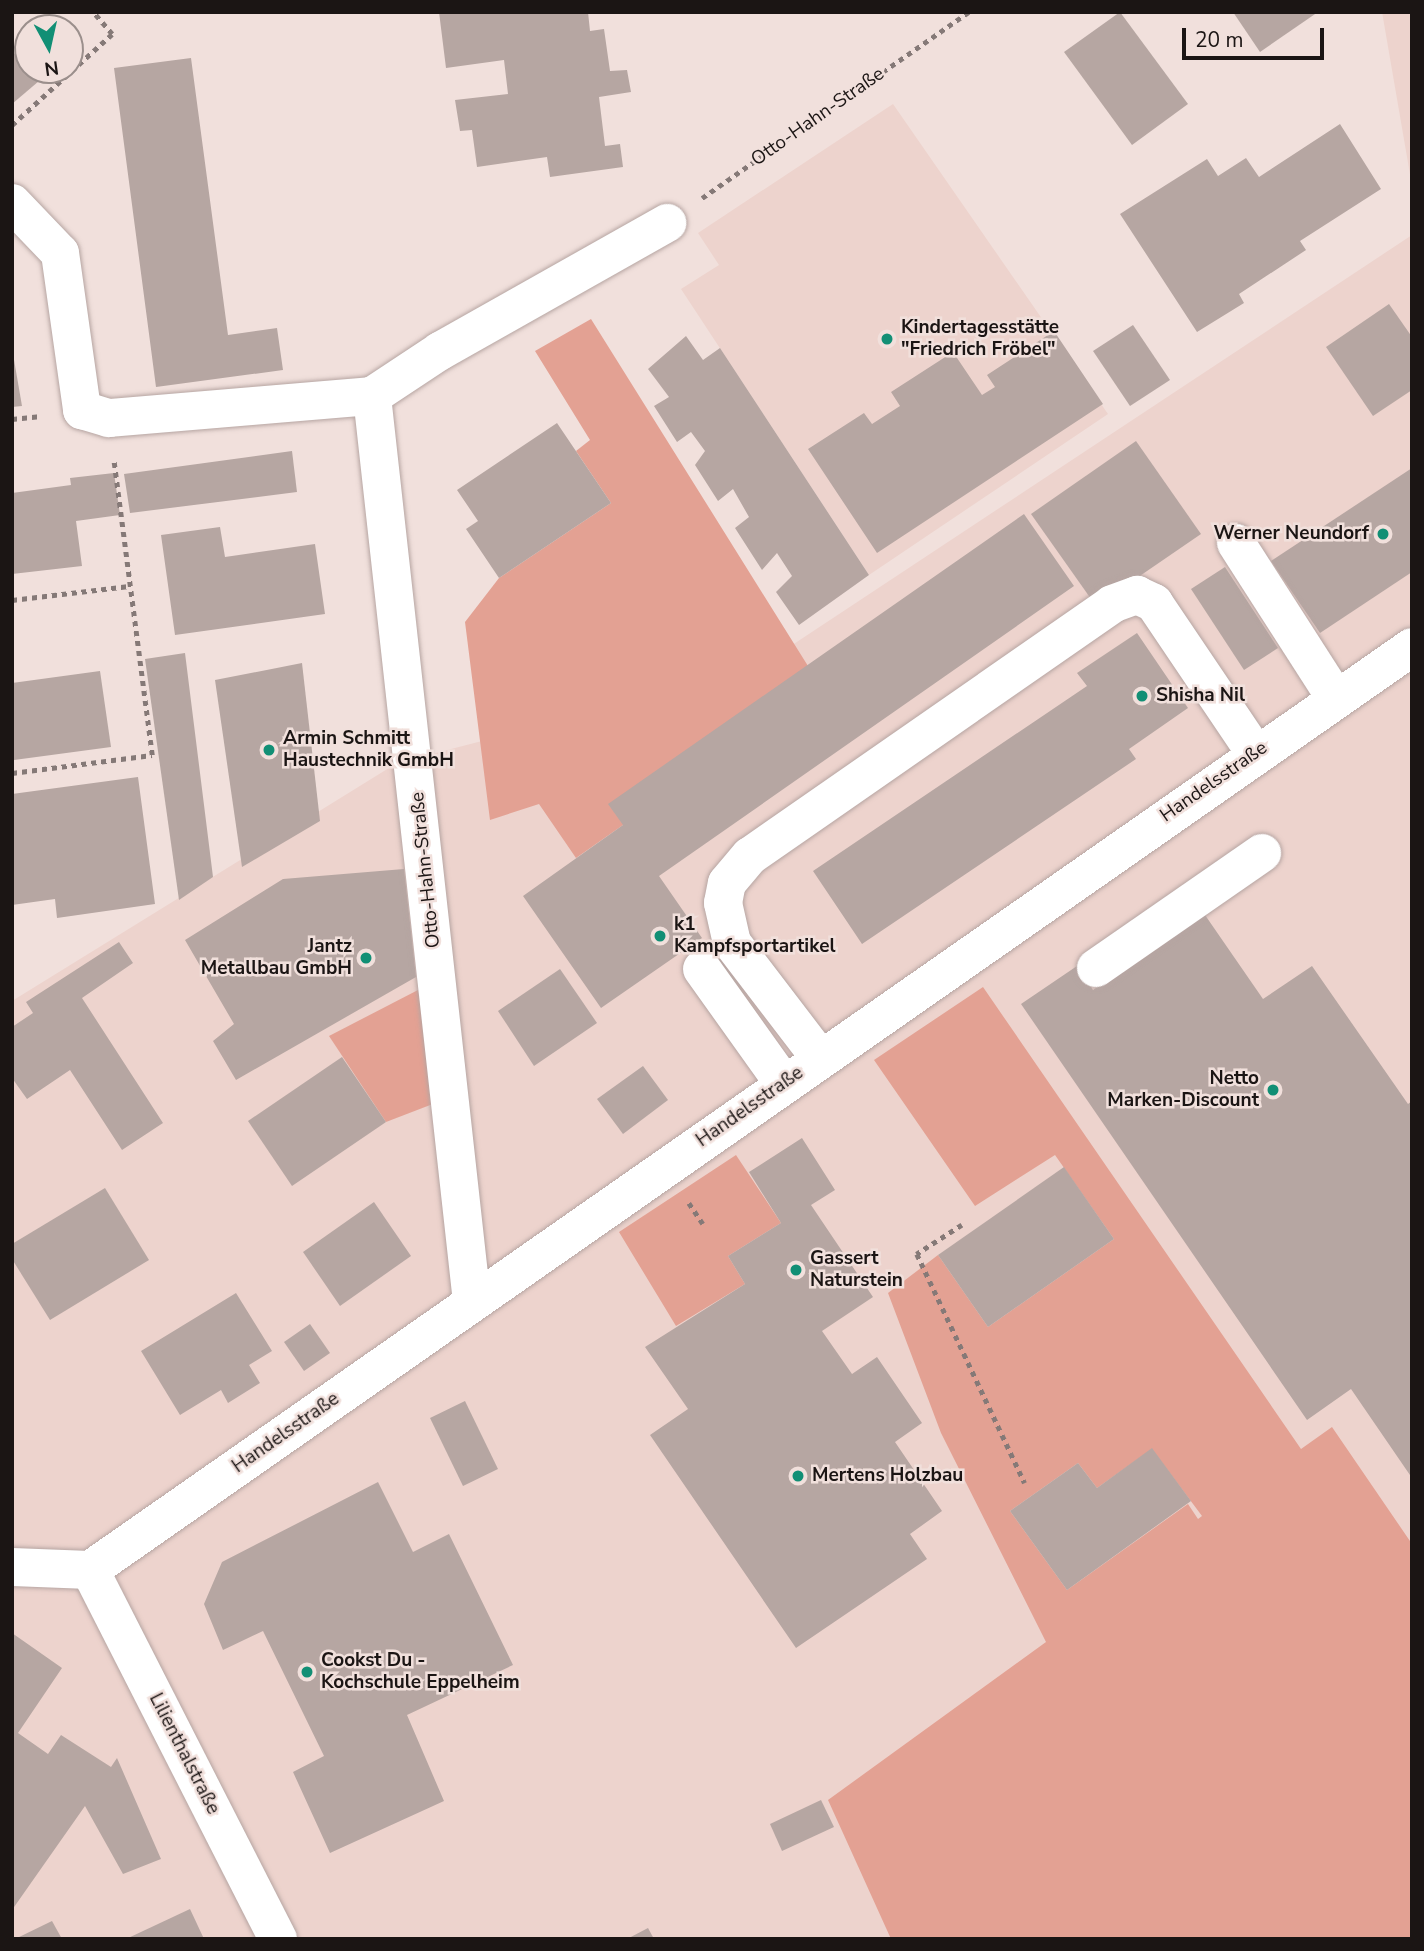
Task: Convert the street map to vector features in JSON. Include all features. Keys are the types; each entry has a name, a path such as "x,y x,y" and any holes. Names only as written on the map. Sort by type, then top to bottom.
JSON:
{"street":[{"path":"12,203 60,253 82,410 109,418 372,396 440,351 667,223"},
{"name":"Otto-Hahn-Straße","path":"372,396 472,1302"},
{"path":"1236,543 1335,697"},
{"path":"820,1058 732,943 725,893 727,883 750,856 1111,604 1137,595 1154,603 1255,753"},
{"name":"Handelsstraße","path":"90,1570 1335,697 1412,647"},
{"path":"1096,968 1262,853"},
{"path":"702,969 784,1084"},
{"path":"12,1567 90,1570"},
{"name":"Lilienthalstraße","path":"90,1570 278,1939"}],"path":[{"path":"12,125 112,34 93,12"},
{"name":"Otto-Hahn-Straße","path":"667,223 969,12"},
{"path":"12,773 152,755 109,418"},
{"path":"12,600 130,586"},
{"path":"962,1225 917,1254 1025,1483"}],"shaded area":[{"path":"1382,12 1412,12 1412,186"},
{"name":"Kindertagesstätte \"Friedrich Fröbel\"","path":"893,104 1108,414 869,575 681,289 719,265 698,233"},
{"path":"1412,235 1412,1939 12,1939 12,1001 397,763 753,671"},
{"path":"591,319 808,666 623,825 576,858 539,804 490,820 465,622 499,578 611,503 576,451 590,440 535,351"},
{"path":"983,987 1301,1449 1332,1427 1412,1544 1412,1939 891,1939 828,1800 1046,1642 941,1433 888,1293 938,1255 988,1327 1114,1239 1055,1155 975,1206 874,1060","holes":["1152,1449 1202,1516 1198,1519 1188,1504 1067,1590 1010,1511 1078,1463 1097,1488"]},
{"path":"418,990 438,1102 386,1122 329,1036"},
{"path":"736,1155 781,1223 728,1256 745,1284 676,1326 619,1232"}],"building":[{"path":"439,12 588,12 590,31 604,29 610,71 627,70 631,92 599,97 605,146 620,144 623,167 550,177 547,157 477,167 472,130 460,131 455,100 508,94 504,60 446,68"},
{"path":"1120,12 1188,104 1132,145 1064,52"},
{"path":"1233,12 1318,12 1260,52"},
{"path":"12,51 14,84 35,84 12,104"},
{"path":"191,58 228,335 277,328 283,370 156,387 114,68"},
{"path":"1340,124 1381,189 1300,241 1306,250 1239,294 1244,303 1197,332 1120,214 1207,159 1218,176 1246,158 1259,177"},
{"path":"1389,304 1412,337 1412,390 1373,416 1326,347"},
{"path":"1133,325 1170,380 1130,406 1093,351"},
{"path":"1054,331 1103,404 877,553 808,449 864,413 872,424 900,406 891,392 953,352 982,395 995,387 987,375"},
{"path":"686,336 703,360 720,348 869,575 799,625 776,592 792,576 777,553 762,570 735,528 749,517 733,489 718,501 695,465 705,451 691,432 677,442 654,406 669,397 648,369"},
{"path":"12,348 22,406 12,407"},
{"path":"557,423 611,503 499,578 466,529 478,521 457,490"},
{"path":"1136,441 1201,534 1096,606 1031,514"},
{"path":"292,451 297,492 130,513 124,474"},
{"path":"1412,468 1412,572 1320,633 1271,561"},
{"path":"114,473 120,515 76,521 82,566 12,574 12,493 71,485 70,478"},
{"path":"1024,514 1074,586 659,876 702,938 601,1008 523,896 623,825 608,804"},
{"path":"220,527 225,557 315,544 325,614 175,635 161,535"},
{"path":"1225,567 1278,648 1244,670 1191,589"},
{"path":"1137,633 1188,708 1129,749 1136,759 862,944 813,871 1087,686 1077,673"},
{"path":"185,653 213,877 179,900 145,659"},
{"name":"Armin Schmitt Haustechnik GmbH","path":"302,663 320,821 242,867 215,680"},
{"path":"100,671 111,747 14,760 12,683"},
{"path":"138,777 155,904 57,918 55,899 12,905 12,794"},
{"path":"404,869 416,977 236,1080 213,1041 234,1024 185,940 283,879"},
{"path":"1205,915 1263,999 1312,966 1408,1104 1412,1101 1412,1478 1351,1389 1307,1420 1021,1004 1077,966 1093,990"},
{"path":"119,942 133,963 82,998 163,1123 122,1150 70,1070 27,1099 12,1078 12,1027 33,1013 26,1002"},
{"path":"560,969 597,1023 534,1066 498,1011"},
{"path":"342,1057 386,1122 292,1186 248,1121"},
{"path":"643,1066 668,1100 623,1134 597,1099"},
{"name":"Mertens Holzbau","path":"802,1138 835,1190 811,1205 873,1297 822,1331 852,1374 877,1357 922,1423 895,1442 942,1511 910,1534 927,1559 796,1648 650,1435 688,1409 645,1347 745,1284 728,1256 781,1223 749,1172"},
{"path":"1064,1167 1114,1239 988,1327 938,1255"},
{"path":"105,1188 149,1260 50,1320 12,1259 12,1244"},
{"path":"374,1202 411,1256 340,1306 303,1252"},
{"path":"236,1293 272,1351 249,1365 260,1383 228,1403 221,1390 180,1415 141,1351"},
{"path":"310,1324 330,1353 304,1371 284,1342"},
{"path":"465,1401 498,1469 463,1486 430,1418"},
{"path":"1152,1448 1191,1501 1067,1590 1010,1511 1078,1463 1097,1488"},
{"path":"378,1482 413,1552 449,1534 513,1665 407,1715 444,1801 330,1853 293,1772 324,1756 263,1631 223,1650 204,1604 222,1562"},
{"path":"12,1633 62,1668 18,1733 48,1754 61,1735 111,1767 117,1758 161,1859 123,1874 85,1806 12,1910"},
{"path":"821,1800 834,1827 782,1851 770,1824"},
{"path":"190,1909 204,1939 126,1939"},
{"path":"52,1921 62,1939 15,1939"},
{"path":"648,1928 654,1939 627,1939"}],"place":[{"name":"Kindertagesstätte \"Friedrich Fröbel\"","path":"887,339"},
{"name":"Werner Neundorf","path":"1383,534"},
{"name":"Shisha Nil","path":"1142,696"},
{"name":"Armin Schmitt Haustechnik GmbH","path":"269,750"},
{"name":"k1 Kampfsportartikel","path":"660,936"},
{"name":"Jantz Metallbau GmbH","path":"366,958"},
{"name":"Netto Marken-Discount","path":"1273,1090"},
{"name":"Gassert Naturstein","path":"796,1270"},
{"name":"Mertens Holzbau","path":"798,1476"},
{"name":"Cookst Du - Kochschule Eppelheim","path":"307,1672"}]}
